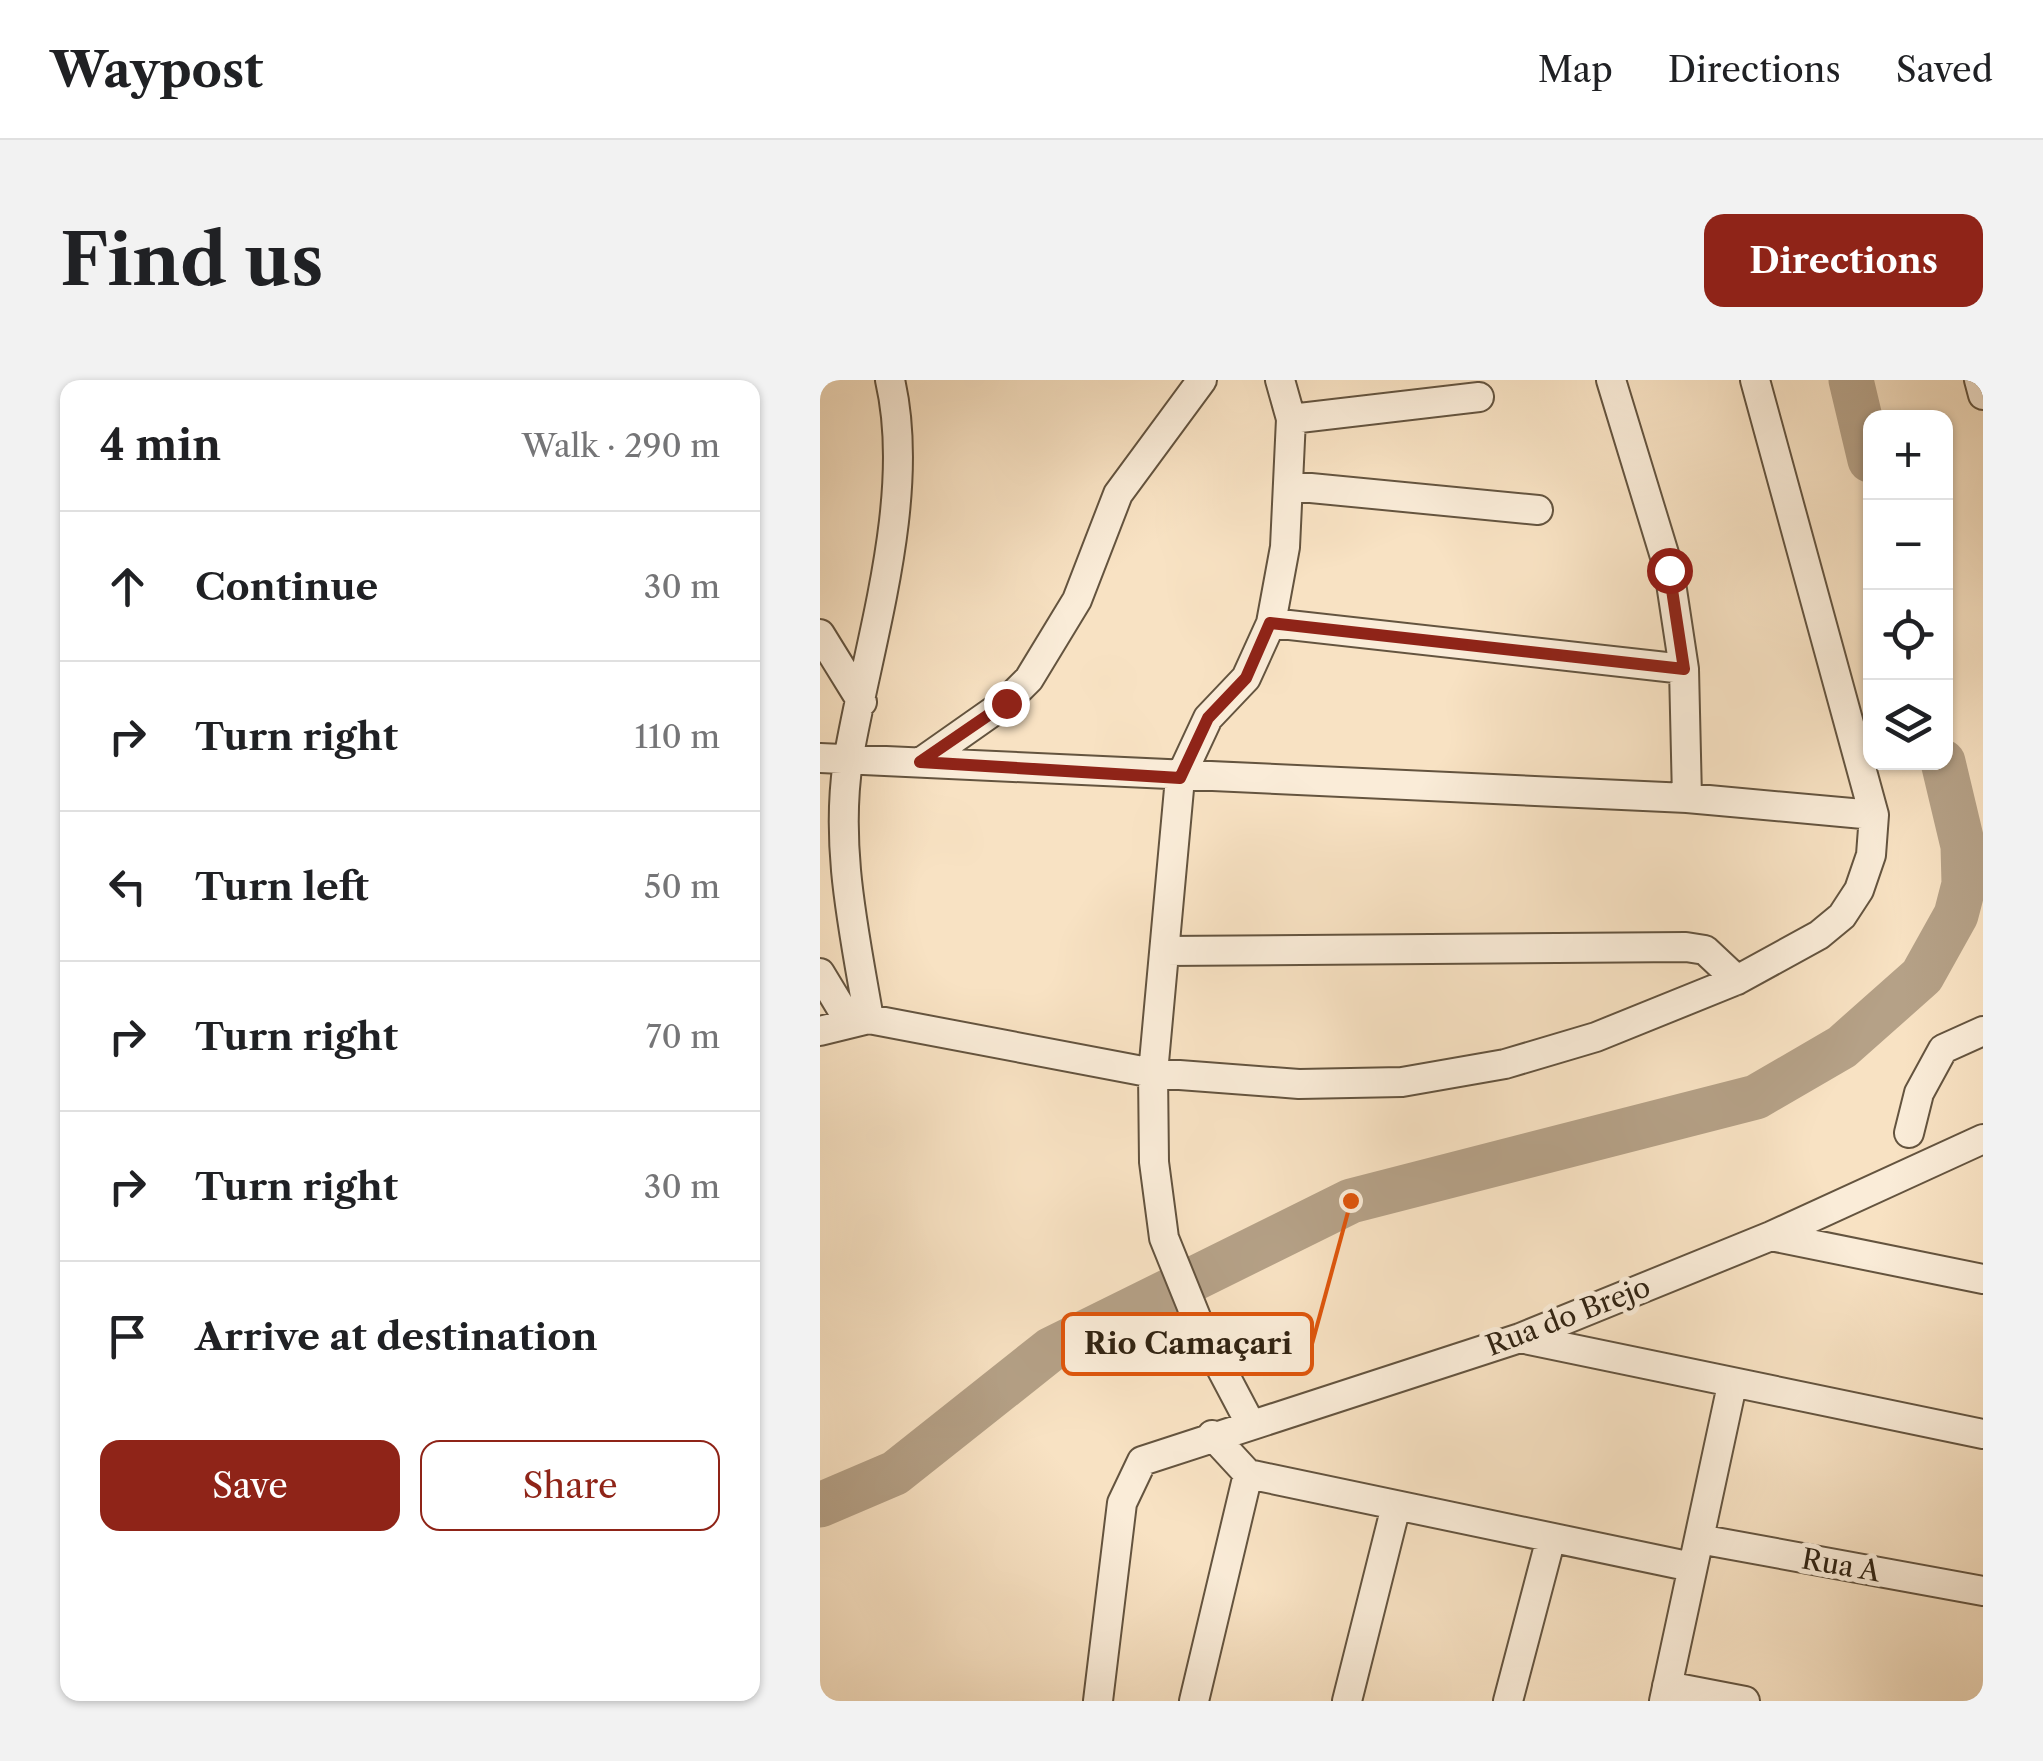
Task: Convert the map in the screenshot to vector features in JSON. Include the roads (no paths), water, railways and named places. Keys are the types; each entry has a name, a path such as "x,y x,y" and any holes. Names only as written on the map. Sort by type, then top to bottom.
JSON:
{"street":[{"path":"859,1020 844,874 849,758 889,562 896,442 890,380"},
{"path":"920,762 1006,703 1029,679 1077,600 1118,494 1202,380"},
{"path":"1250,1423 1202,1332 1164,1238 1154,1162 1153,1073 1180,778 1208,718 1246,678 1270,623 1290,486 1291,419 1280,380"},
{"path":"1612,380 1663,542 1684,669 1687,798"},
{"path":"820,1032 859,1020 1153,1073 1299,1084 1402,1082 1505,1064 1596,1037 1738,980 1818,935 1842,916 1859,890 1871,856 1874,816 1755,380"},
{"path":"1978,380 1983,395"},
{"path":"1291,419 1479,397"},
{"path":"1290,486 1538,510"},
{"path":"1270,623 1684,669"},
{"path":"820,634 862,702"},
{"path":"820,758 1180,778 1687,798 1874,816"},
{"path":"1165,951 1686,947 1705,950 1738,980"},
{"path":"821,977 859,1020"},
{"path":"1909,1133 1919,1093 1943,1049 1983,1030"},
{"name":"Rua do Brejo","path":"1099,1701 1122,1503 1142,1461 1212,1435 1520,1338 1771,1236 1983,1139"},
{"path":"1771,1236 1983,1279"},
{"path":"1520,1338 1983,1434"},
{"path":"1732,1384 1666,1694 1745,1701"},
{"path":"1212,1435 1248,1474 1692,1567"},
{"path":"1194,1701 1248,1474"},
{"path":"1347,1701 1396,1506"},
{"path":"1508,1701 1551,1538"},
{"name":"Rua A","path":"1698,1539 1983,1592"}],"waterway":[{"path":"1851,380 1863,431"},
{"path":"820,1505 895,1473 1050,1350 1351,1201 1756,1097 1842,1047 1922,976 1956,915 1964,884 1963,846 1945,770"}],"place":[{"name":"Rio Camaçari","path":"1351,1201"}]}
